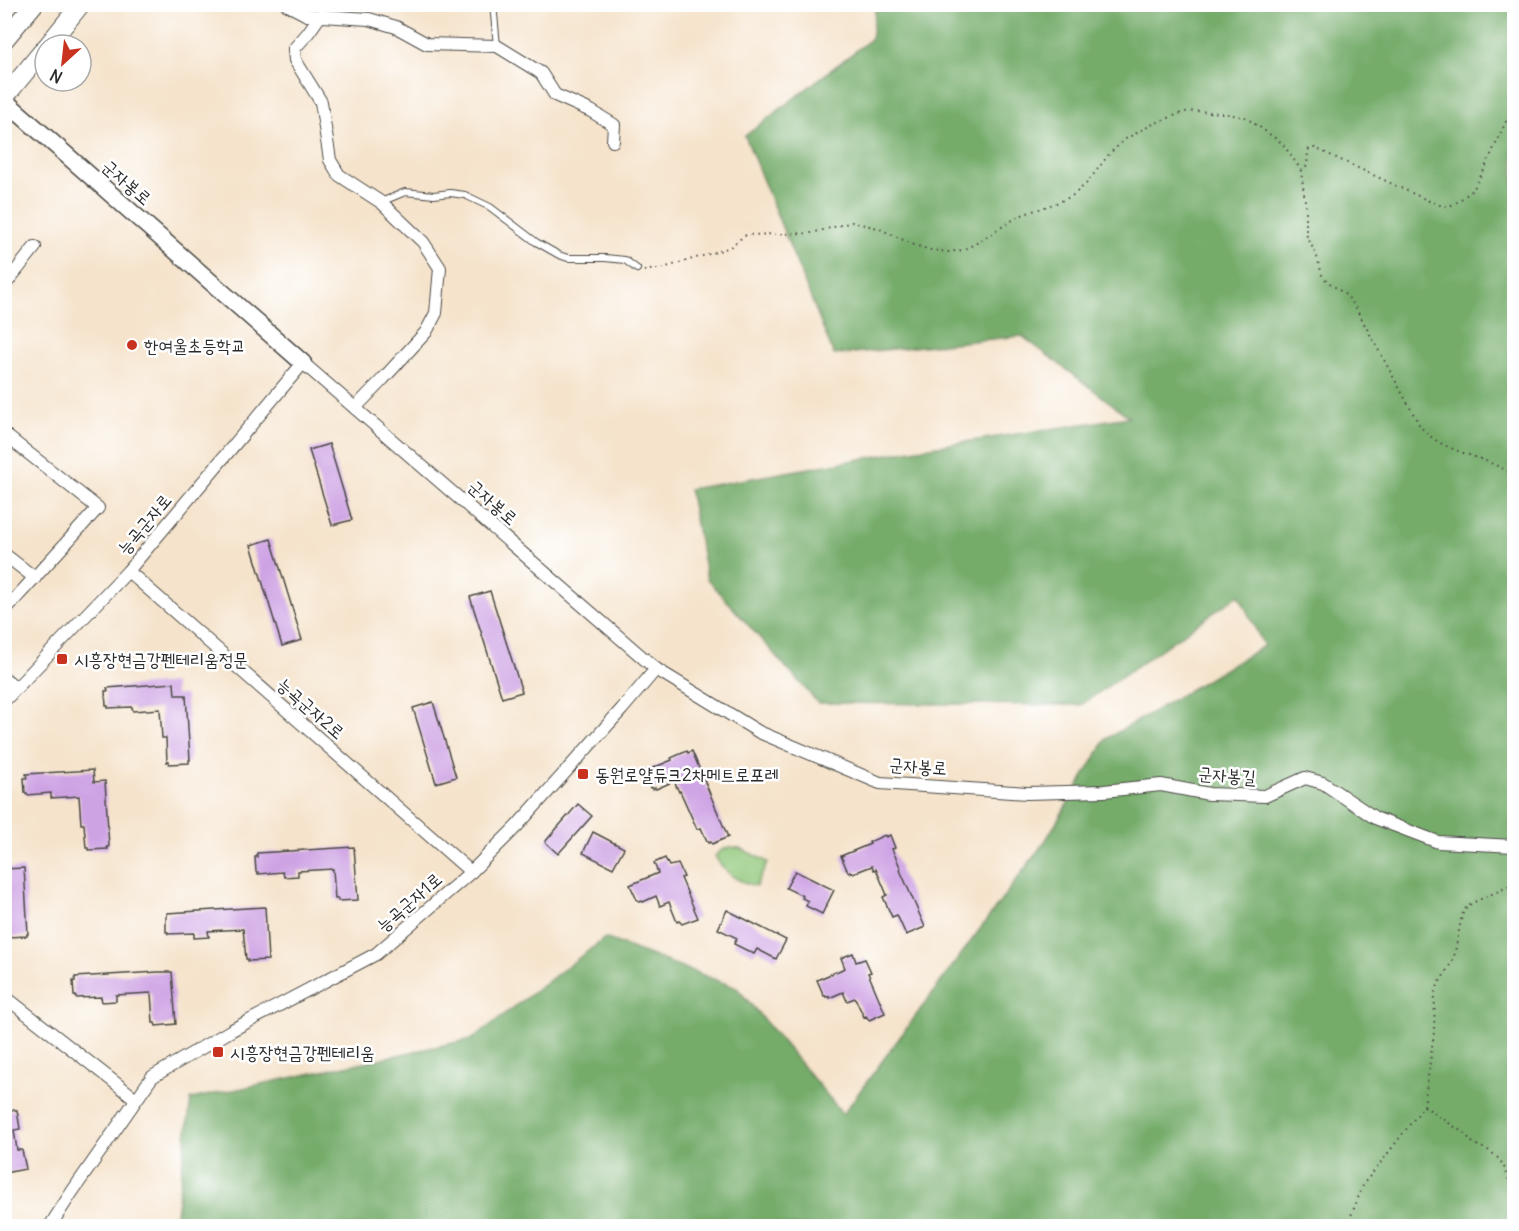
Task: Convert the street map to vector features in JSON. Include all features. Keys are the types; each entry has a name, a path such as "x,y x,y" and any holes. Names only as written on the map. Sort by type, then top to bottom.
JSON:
{"main road":[{"path":"4,40 34,4"},
{"path":"57,33 81,4"},
{"path":"4,99 33,63"},
{"name":"군자봉로","path":"4,99 303,363"}],"street":[{"path":"286,4 307,15 369,20 396,27 428,44 497,46 541,74 555,95 591,111 614,125 613,141"},
{"path":"320,16 294,49 296,60 321,102 330,160 339,175 381,202 423,242 440,268 436,313 426,332 355,408"},
{"path":"4,286 35,247"},
{"name":"군자봉로","path":"303,363 656,669 759,732 880,783 1027,793"},
{"name":"능곡군자로","path":"4,701 128,571 303,363"},
{"path":"4,434 98,508 4,611"},
{"path":"4,554 34,578"},
{"name":"능곡군자2로","path":"128,571 471,872"},
{"name":"능곡군자1로","path":"50,1227 152,1077 232,1030 376,954 471,872 516,827 656,669"},
{"path":"4,678 16,688"},
{"name":"군자봉길","path":"1027,793 1104,791 1161,786 1209,794 1265,796 1305,778 1323,783 1376,818 1438,842 1515,846"},
{"path":"4,996 136,1099"}],"lane":[{"path":"493,4 497,46"},
{"path":"381,202 405,192 465,195 490,207 536,242 559,255 568,258 625,260 637,269"}],"path":[{"path":"1300,171 1307,166 1308,150 1315,148 1429,201 1450,206 1467,196 1477,183 1515,104"},
{"path":"637,269 646,272 663,268 730,247 746,236 812,233 852,222 878,228 914,245 931,250 947,252 963,250 1019,216 1072,196 1087,183 1110,153 1127,138 1153,124 1184,112 1196,111 1245,117 1282,143 1300,171 1306,208 1306,234 1317,257 1322,275 1354,304 1420,426 1442,444 1515,475"},
{"path":"1347,1227 1364,1183 1424,1106 1434,1032 1435,993 1437,985 1454,957 1462,915 1472,903 1515,884"},
{"path":"1424,1106 1465,1134 1474,1144 1490,1151 1500,1160 1515,1193"}],"green space":[{"path":"876,5 1514,5 1514,1226 169,1226 175,1222 191,1099 472,1039 605,938 737,988 843,1114 1046,840 1106,739 1264,646 1239,595 1081,705 818,703 707,579 689,489 918,449 1129,417 1022,336 834,355 745,136 871,39"},
{"path":"730,847 740,848 768,862 756,886 732,876 715,856"}],"building":[{"path":"329,444 352,520 332,525 309,450"},
{"path":"271,539 302,640 282,646 251,545"},
{"path":"490,591 522,692 502,698 470,597"},
{"path":"174,683 175,695 186,695 189,763 169,764 169,761 167,762 166,738 162,738 160,709 133,711 132,707 108,708 106,706 105,691 108,691 107,688"},
{"path":"433,702 456,777 436,783 413,708"},
{"path":"687,751 688,753 692,751 728,837 712,844 707,841 701,828 697,829 674,781 653,789 650,788 643,772"},
{"path":"93,770 94,782 105,781 108,849 88,850 86,848 79,796 51,798 51,793 27,795 25,793 26,774"},
{"path":"578,804 592,816 558,854 545,842"},
{"path":"593,832 624,848 613,868 583,853"},
{"path":"885,835 886,837 890,835 895,848 892,849 925,927 906,935 897,915 892,917 883,897 887,895 876,869 874,870 872,866 854,873 848,872 841,856"},
{"path":"354,847 358,900 338,901 335,899 333,869 298,871 298,876 284,877 283,872 258,874 256,872 257,853"},
{"path":"665,858 669,866 678,864 684,877 681,878 698,918 682,924 677,922 669,902 660,906 656,896 643,902 637,900 630,885 658,873 654,863"},
{"path":"24,868 28,934 27,936 7,937 4,930 4,896 7,896 4,869"},
{"path":"795,871 834,890 822,914 806,906 808,901 802,898 803,896 786,888"},
{"path":"265,907 268,960 248,961 246,959 243,929 208,931 209,937 194,938 194,933 168,934 166,932 167,913"},
{"path":"727,910 786,940 776,959 757,949 754,954 734,944 737,938 718,929"},
{"path":"853,953 856,962 865,959 871,972 868,973 885,1013 869,1020 866,1016 864,1017 855,998 847,1001 843,992 829,998 829,996 826,997 817,980 845,968 841,958"},
{"path":"172,972 176,1024 156,1026 153,1023 151,993 116,995 116,1001 102,1002 101,997 76,998 74,996 75,977"},
{"path":"4,1110 17,1110 20,1129 14,1130 17,1150 22,1150 26,1169 4,1173"}],"place":[{"name":"한여울초등학교","path":"132,345"},
{"name":"시흥장현금강펜테리움정문","path":"62,659"},
{"name":"동원로얄듀크2차메트로포레","path":"583,774"},
{"name":"시흥장현금강펜테리움","path":"218,1052"}]}
